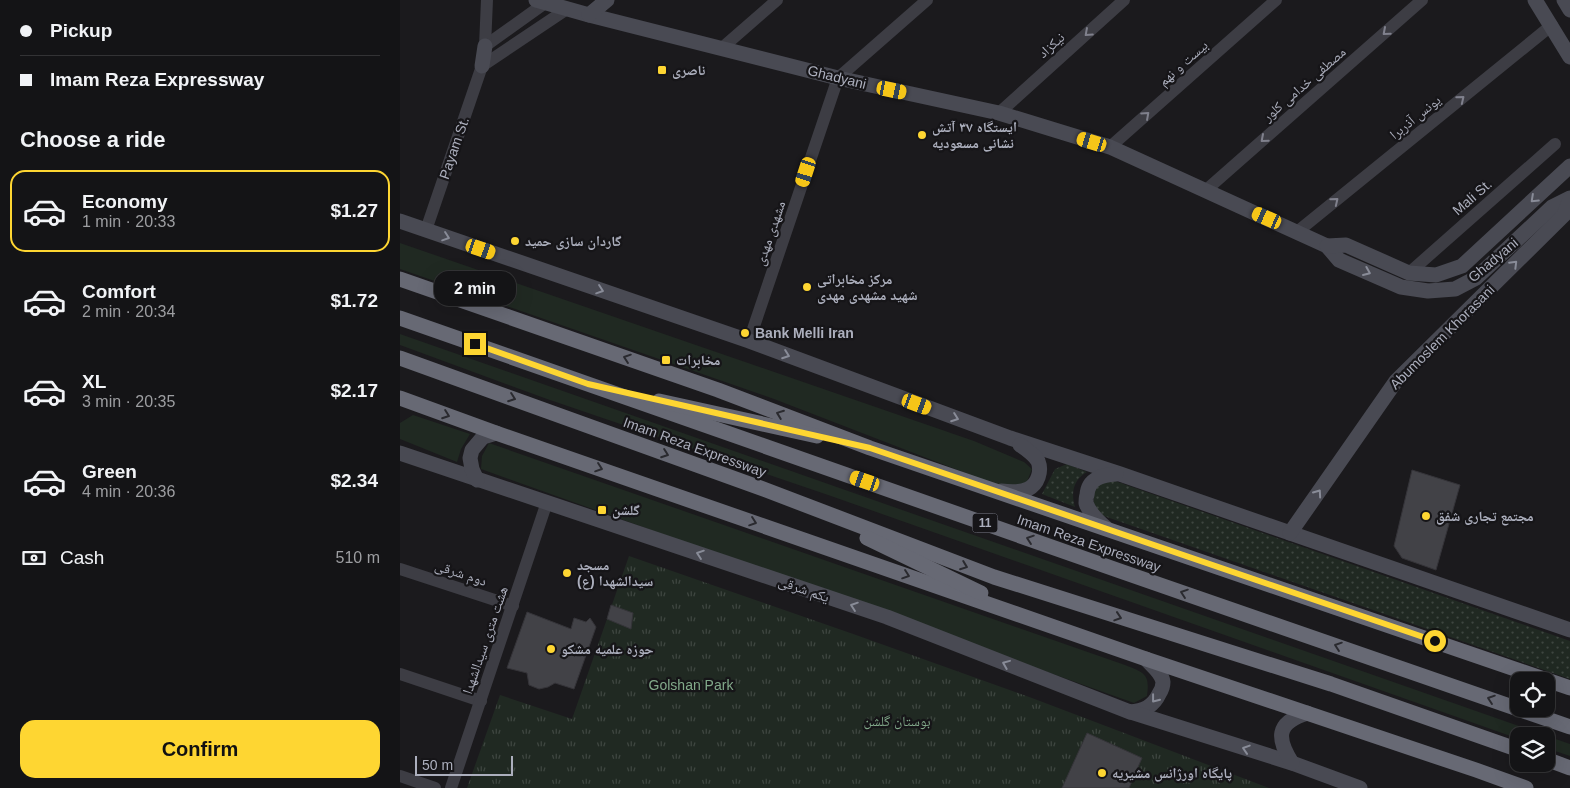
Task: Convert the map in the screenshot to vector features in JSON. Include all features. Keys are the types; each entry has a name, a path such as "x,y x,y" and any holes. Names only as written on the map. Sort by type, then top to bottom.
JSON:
{"highway":[{"path":"400,279 718,390 870,448 1570,688"},
{"name":"Imam Reza Expressway","path":"400,318 1570,727"},
{"name":"Imam Reza Expressway","path":"400,358 766,490 994,577 1330,684 1510,747"},
{"path":"588,384 870,448"},
{"path":"405,403 1526,788"},
{"path":"766,490 1050,626"},
{"path":"1555,762 1570,768"}],"main road":[{"path":"590,15 607,0"},
{"path":"1535,0 1570,57"},
{"path":"1564,0 1570,10"},
{"name":"Ghadyani","path":"541,2 838,78 999,113 1110,148 1327,246 1339,260 1401,286 1428,291 1455,288 1476,278 1552,207 1570,198"},
{"name":"Payam St.","path":"482,66 485,46"},
{"name":"Ghadyani","path":"1327,246 1346,245 1409,273 1436,275 1462,266 1570,166"},
{"name":"Abumoslem Khorasani","path":"1290,533 1396,381 1564,215 1570,198"},
{"path":"400,221 749,341 1010,438 1120,474 1570,630"},
{"path":"478,480 472,468 470,458 472,450 483,436 496,433"},
{"path":"996,491 1018,492 1030,489 1040,473 1038,461 1010,438"},
{"name":"یکم شرقی","path":"400,453 887,616 1130,712 1292,763 1360,788"},
{"path":"1106,528 1092,515 1086,502 1087,490 1092,481 1102,476 1120,474"},
{"path":"1130,712 1140,711 1152,704 1161,691 1163,682 1160,674 1146,659"},
{"path":"1292,763 1281,742 1283,730 1286,724 1295,717 1307,713"}],"street":[{"name":"Payam St.","path":"485,46 487,0"},
{"path":"722,48 777,0"},
{"path":"838,78 927,0"},
{"name":"نیکزاد","path":"999,113 1124,0"},
{"name":"بیست و نهم","path":"1110,148 1276,0"},
{"name":"مصطفی خدامی کلور","path":"1205,191 1422,0"},
{"path":"485,46 541,2"},
{"path":"482,66 567,9"},
{"name":"یونس آذربرا","path":"1297,232 1552,25"},
{"name":"Payam St.","path":"426,230 482,66"},
{"name":"مشهدی مهدی","path":"749,341 838,78"},
{"name":"Mali St.","path":"1409,273 1556,144"},
{"name":"هشت متری سیدالشهدا","path":"451,788 546,502"},
{"name":"دوم شرقی","path":"400,569 512,606"},
{"path":"400,674 481,701"},
{"path":"400,776 434,788"}],"green space":[{"path":"400,243 974,441 1024,462 1032,469 1026,484 1014,488 994,484 774,399 400,269"},
{"path":"400,334 1521,727 1510,727 1510,736 831,496 547,399 400,345"},
{"path":"413,415 470,434 461,449 457,462 400,439 400,423"},
{"path":"489,443 1125,665 1145,675 1148,683 1147,696 1134,703 481,469 482,456"},
{"path":"1067,464 1087,472 1082,475 1074,487 1075,507 1042,494 1055,469"},
{"path":"1104,480 1115,481 1570,641 1570,679 1555,674 1555,672 1550,672 1101,515 1094,504 1093,490"},
{"name":"Golshan Park","path":"629,556 1032,698 1269,788 467,788 500,695 572,719"},
{"path":"1555,739 1570,744 1570,756 1555,751"}],"building":[{"name":"مجتمع تجاری شفق","path":"1412,470 1460,485 1436,570 1402,558 1394,546"},
{"path":"611,605 633,613 631,629 607,619"},
{"name":"حوزه علمیه مشکو","path":"527,612 571,629 574,618 586,622 590,618 596,627 574,689 555,683 539,689 529,685 527,673 507,668"},
{"name":"پایگاه اورژانس مشیریه","path":"1087,733 1142,758 1129,788 1062,788"}],"place":[{"name":"ناصری","path":"662,70"},
{"name":"ایستگاه ۳۷ آتش نشانی مسعودیه","path":"922,135"},
{"name":"گاردان سازی حمید","path":"515,241"},
{"name":"مرکز مخابراتی شهید مشهدی مهدی","path":"807,287"},
{"name":"Bank Melli Iran","path":"745,333"},
{"name":"مخابرات","path":"666,360"},
{"name":"گلشن","path":"602,510"},
{"name":"مجتمع تجاری شفق","path":"1426,516"},
{"name":"مسجد سیدالشهدا (ع)","path":"567,573"},
{"name":"حوزه علمیه مشکو","path":"551,649"},
{"name":"پایگاه اورژانس مشیریه","path":"1102,773"}],"route":[{"path":"475,344 588,384 870,448 1435,641"}],"park label":[{"name":"بوستان گلشن","path":"897,721"}]}
